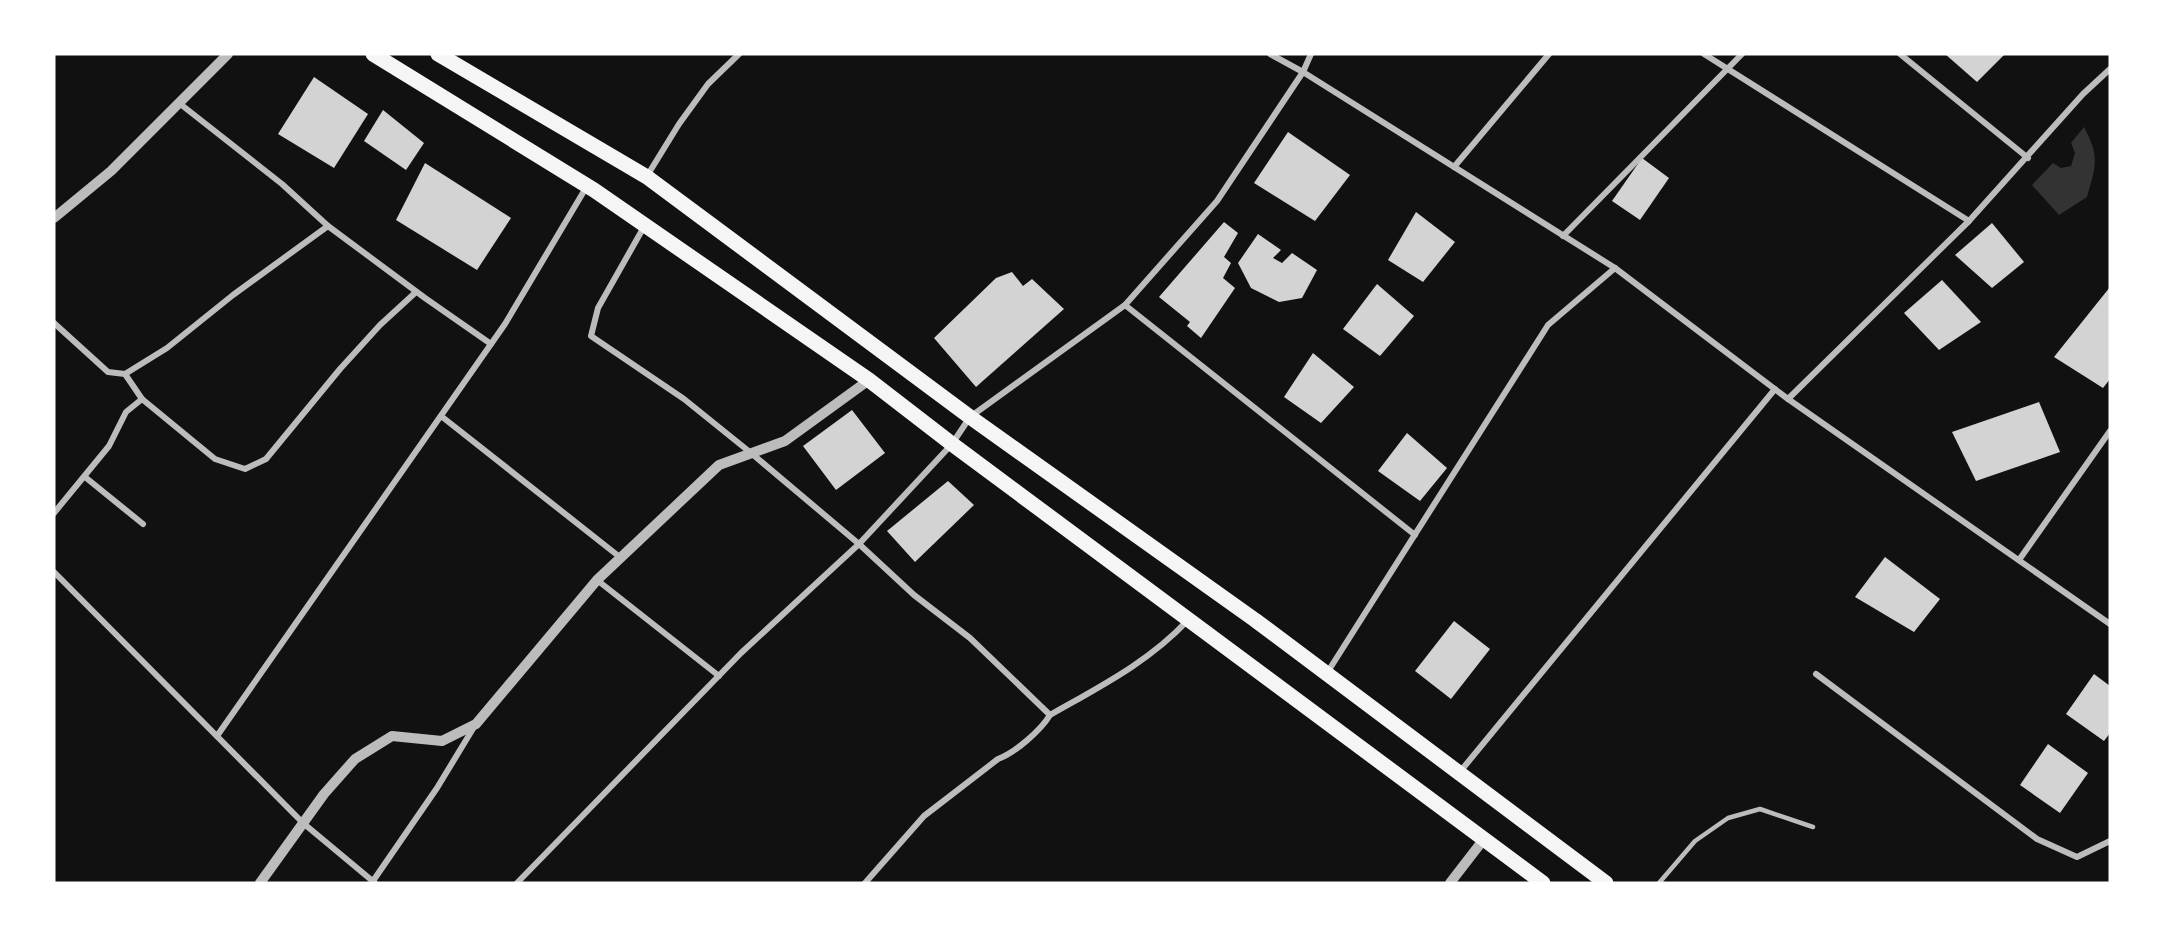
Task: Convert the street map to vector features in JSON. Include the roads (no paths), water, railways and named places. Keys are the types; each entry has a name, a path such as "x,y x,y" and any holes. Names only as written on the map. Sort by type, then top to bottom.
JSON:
{"highway":[{"path":"373,54 587,186 869,380 1543,883"},
{"path":"438,54 647,177 970,417 1255,620 1606,883"}],"street":[{"path":"54,218 111,171 228,54"},
{"path":"647,177 679,124 708,84 739,54"},
{"path":"1270,54 1303,72 1615,268 1788,399 2110,624"},
{"path":"517,883 741,653 860,544 952,444 970,417 1125,305 1216,201 1303,72 1311,54"},
{"path":"1454,167 1549,54"},
{"path":"1704,54 1969,221"},
{"path":"1563,236 1742,54"},
{"path":"1900,54 2028,158"},
{"path":"1788,399 1969,221 2028,158 2083,94 2110,69"},
{"path":"179,103 282,184 328,226 416,292 491,344"},
{"path":"217,736 505,324 587,186"},
{"path":"645,225 598,308 591,336 684,399 751,453 860,544 914,595 970,638 1050,715"},
{"path":"54,323 108,372 125,374 167,348 233,295 328,226"},
{"path":"1326,674 1548,325 1615,268"},
{"path":"125,374 142,399 215,459 245,470 266,459 340,369 380,325 416,292"},
{"path":"1125,305 1415,535"},
{"path":"54,572 144,660 303,823 374,882 437,788 476,724 597,580 719,465 786,441 869,380"},
{"path":"1459,773 1775,389"},
{"path":"54,513 109,446 126,412 142,399"},
{"path":"441,416 621,558"},
{"path":"2019,560 2110,431"},
{"path":"85,477 143,524"},
{"path":"597,580 719,676"},
{"path":"865,883 924,816 999,759 1007,756 1045,723 1050,715 1135,667 1169,640 1189,620"},
{"path":"1816,674 2037,839 2077,857 2110,841"},
{"path":"260,883 324,794 355,759 392,736 442,741 476,724"},
{"path":"1450,883 1484,839"}],"lane":[{"path":"1659,883 1695,841 1728,818 1760,809 1813,827"}]}
